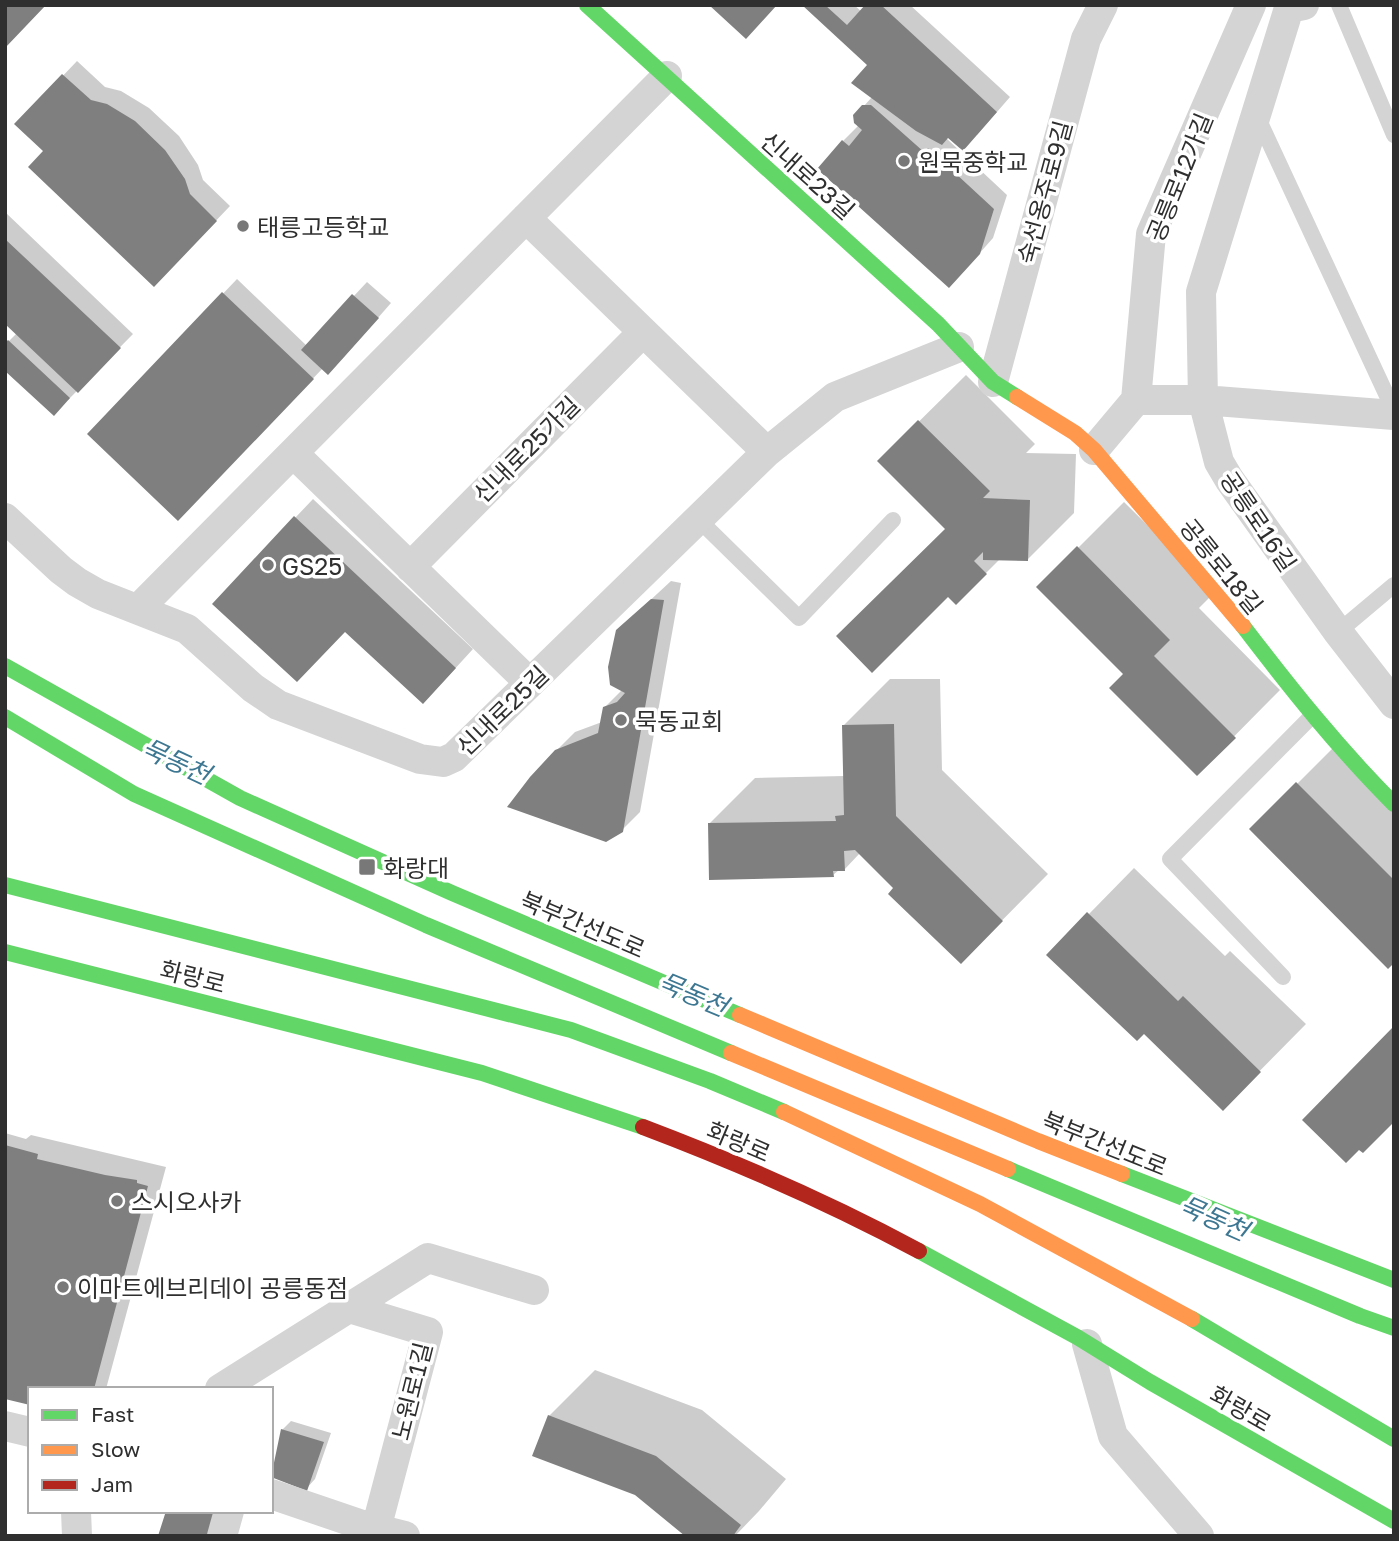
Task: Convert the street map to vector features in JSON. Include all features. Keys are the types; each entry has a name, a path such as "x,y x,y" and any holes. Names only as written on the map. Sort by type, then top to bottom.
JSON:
{"main road":[{"name":"신내로23길","path":"587,5 938,324 993,382"},
{"name":"공릉로18길","path":"993,382 1075,433 1094,450 1229,608 1312,716 1394,804"},
{"name":"북부간선도로","path":"5,666 240,798 452,893 1038,1141 1394,1280"},
{"path":"5,717 134,794 426,925 1394,1328"},
{"name":"화랑로","path":"5,885 571,1030 714,1082 890,1159 1113,1274 1394,1439"},
{"name":"화랑로","path":"5,952 482,1073 623,1119 739,1164 854,1216 1087,1344 1394,1521"}],"street":[{"name":"숙선옹주로9길","path":"993,382 1086,39 1102,5"},
{"name":"공릉로12가길","path":"1136,400 1151,234 1251,5"},
{"name":"공릉로12가길","path":"1203,400 1201,292 1289,8 1304,5"},
{"path":"138,609 667,76"},
{"path":"526,218 767,452"},
{"name":"신내로25가길","path":"410,567 643,332"},
{"name":"신내로25길","path":"5,518 76,582 98,594 187,629 253,688 278,705 431,762 443,762 454,757 767,452 835,397 958,347"},
{"path":"1094,450 1136,400 1203,400 1394,413"},
{"name":"공릉로16길","path":"1203,400 1219,462 1228,479 1338,632 1394,704"},
{"path":"293,453 530,683"},
{"path":"223,1387 428,1258 534,1290"},
{"name":"노원로1길","path":"349,1308 428,1332 376,1529"},
{"path":"1087,1344 1113,1436 1199,1536"},
{"path":"5,1426 28,1432"},
{"path":"273,1495 405,1536"},
{"path":"76,1513 77,1536"},
{"path":"222,1536 228,1513"}],"lane":[{"path":"1339,5 1394,135"},
{"path":"1257,116 1394,413"},
{"path":"698,519 799,618 893,520"},
{"path":"1338,632 1394,584"},
{"path":"1283,976 1170,859 1312,716"}],"building":[{"path":"5,5 46,5 5,48"},
{"path":"709,5 777,5 746,39"},
{"path":"802,5 825,5 847,25 865,5 881,5 997,112 963,151 948,138 942,145 916,131 851,83 867,65"},
{"path":"62,74 91,100 107,104 135,121 165,150 185,179 190,194 217,221 154,287 28,167 43,151 14,124"},
{"path":"862,105 871,105 924,152 928,148 994,209 980,254 949,288 817,169 842,140 849,146 862,130 854,123 853,115"},
{"path":"5,239 121,348 78,393 5,324"},
{"path":"222,292 314,379 178,521 87,434"},
{"path":"352,294 379,318 328,375 301,350"},
{"path":"8,340 70,398 54,416 5,371 5,343"},
{"path":"918,420 990,491 983,498 1030,500 1028,561 983,560 983,552 974,561 987,574 956,605 948,597 872,673 836,636 945,529 877,461"},
{"path":"294,516 456,668 423,704 345,632 297,682 212,604"},
{"path":"1077,546 1170,640 1154,656 1236,738 1197,776 1109,688 1123,674 1036,587"},
{"name":"묵동교회","path":"651,599 664,600 623,832 606,842 507,807 555,750 598,733 603,707 617,702 625,693 610,685 608,667 616,630"},
{"path":"894,724 896,816 1003,921 961,964 888,894 893,888 855,850 844,851 845,871 833,871 834,877 709,880 708,823 836,821 835,816 844,815 842,725"},
{"path":"1296,782 1394,880 1394,963 1388,969 1249,829"},
{"path":"1087,912 1178,1001 1183,996 1261,1072 1223,1111 1144,1034 1137,1041 1046,955"},
{"path":"1394,1026 1394,1122 1363,1153 1359,1150 1346,1163 1302,1120"},
{"name":"이마트에브리데이 공릉동점","path":"5,1145 38,1154 37,1159 137,1180 137,1183 148,1186 95,1387 28,1387 28,1405 5,1399"},
{"path":"548,1415 656,1456 741,1525 733,1536 685,1536 635,1495 532,1456"},
{"path":"281,1429 324,1442 307,1491 273,1478"},
{"path":"165,1513 216,1513 209,1536 158,1536"}],"traffic: fast":[{"path":"587,5 938,324 993,382 1017,397"},
{"path":"1243,626 1316,718 1394,804"},
{"path":"5,666 240,798 452,893 740,1015"},
{"path":"5,717 134,794 426,925 731,1053"},
{"path":"5,885 571,1030 710,1081 784,1112"},
{"path":"5,952 482,1073 643,1127"},
{"path":"1008,1169 1394,1328"},
{"path":"1122,1174 1394,1280"},
{"path":"919,1251 1077,1337 1150,1382 1394,1521"},
{"path":"1192,1319 1394,1439"}],"traffic: slow":[{"path":"1017,397 1075,433 1094,450 1243,626"},
{"path":"740,1015 1122,1174"},
{"path":"731,1053 1008,1169"},
{"path":"784,1112 980,1204 1192,1319"}],"traffic: jam":[{"path":"643,1127 783,1184 919,1251"}],"place":[{"name":"원묵중학교","path":"904,161"},
{"name":"태릉고등학교","path":"243,226"},
{"name":"GS25","path":"268,565"},
{"name":"묵동교회","path":"621,720"},
{"name":"화랑대","path":"367,867"},
{"name":"스시오사카","path":"117,1201"},
{"name":"이마트에브리데이 공릉동점","path":"63,1287"}],"water label":[{"name":"묵동천","path":"176,761"},
{"name":"묵동천","path":"693,994"},
{"name":"묵동천","path":"1214,1218"}]}
